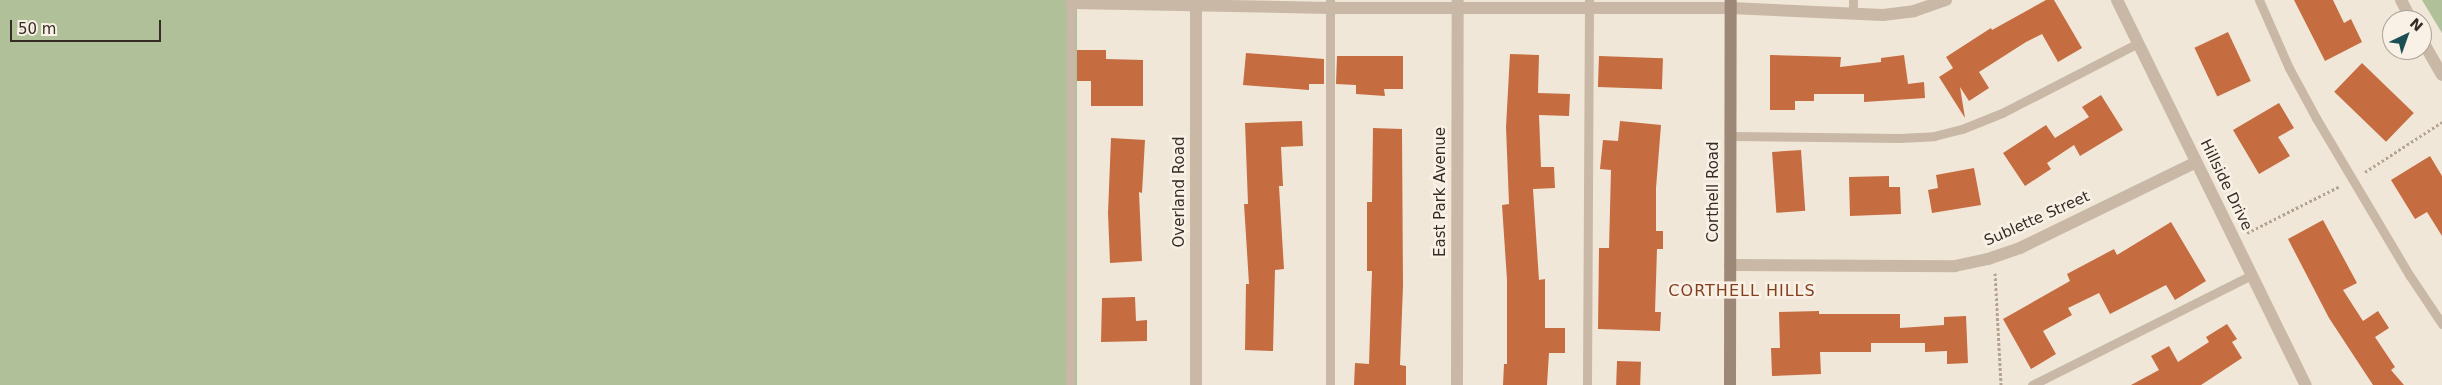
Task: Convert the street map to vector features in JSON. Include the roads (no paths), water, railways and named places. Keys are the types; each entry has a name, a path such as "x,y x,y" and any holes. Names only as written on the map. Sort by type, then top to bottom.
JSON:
{"street":[{"path":"1070,2 1196,4 1731,4 1852,14 1883,14 1914,11 1946,0"},
{"name":"Hillside Drive","path":"2117,0 2306,385"},
{"name":"Overland Road","path":"1196,4 1196,385"},
{"name":"East Park Avenue","path":"1457,385 1458,4"},
{"name":"Corthell Road","path":"1730,385 1731,4"},
{"path":"2432,58 2442,75"},
{"name":"Sublette Street","path":"1730,265 1955,266 1994,257 2020,248 2196,162"}],"lane":[{"path":"1852,14 1853,0"},
{"path":"2258,0 2289,68 2316,118 2410,276 2442,324"},
{"path":"1070,2 1070,385"},
{"path":"1330,4 1330,385"},
{"path":"1587,385 1589,5"},
{"path":"1730,136 1900,138 1934,136 1962,129 2002,113 2138,43"},
{"path":"2032,385 2252,275"}],"district":[{"name":"CORTHELL HILLS","path":"1742,291"}]}
